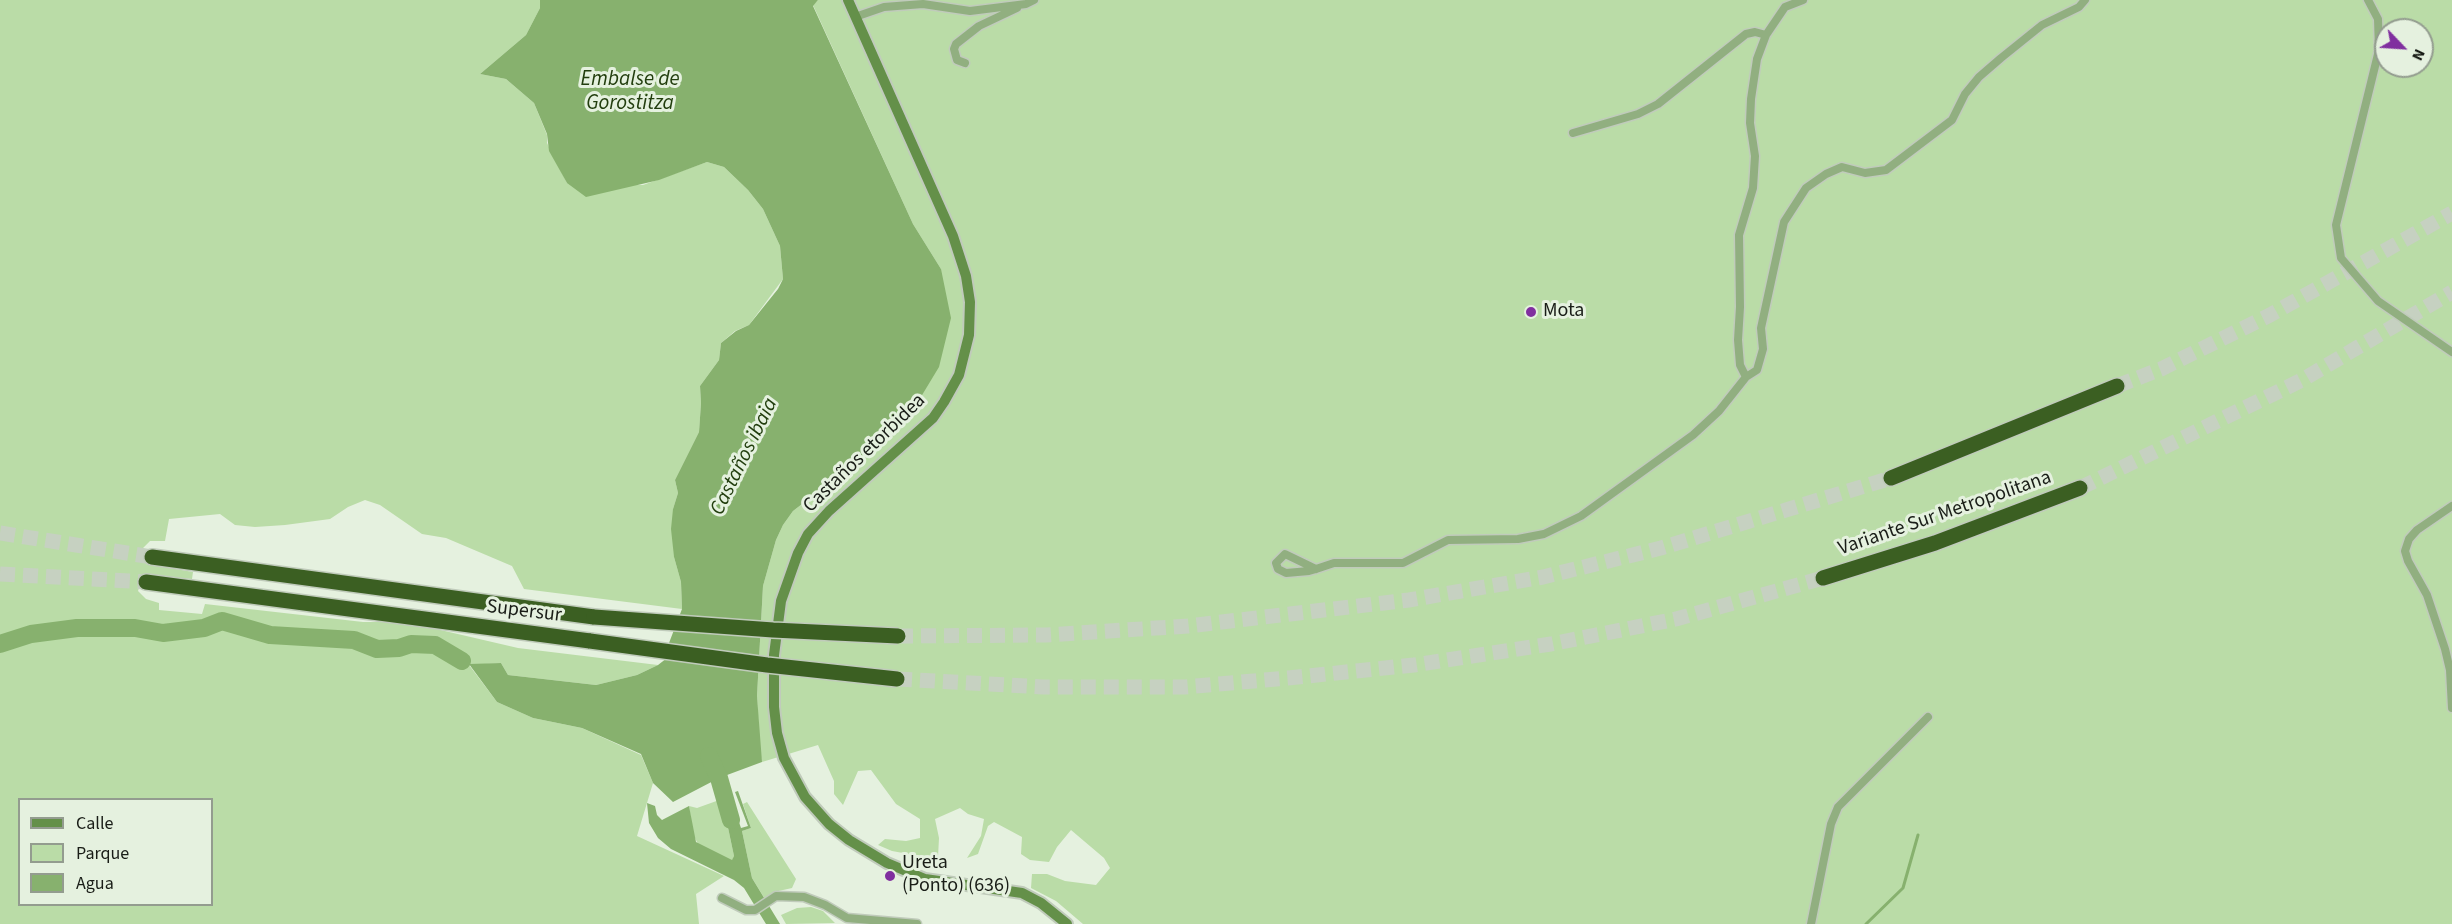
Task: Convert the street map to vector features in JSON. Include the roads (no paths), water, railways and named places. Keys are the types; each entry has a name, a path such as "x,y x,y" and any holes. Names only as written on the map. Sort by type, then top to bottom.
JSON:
{"highway":[{"path":"1891,478 2117,386"},
{"name":"Variante Sur Metropolitana","path":"1823,578 1935,543 2080,488"},
{"name":"Supersur","path":"152,557 594,617 772,630 898,636"},
{"name":"Supersur","path":"146,582 767,665 897,679"}],"street":[{"name":"Castaños etorbidea","path":"848,0 953,236 966,276 970,302 969,335 959,375 933,418 818,522 802,544 791,567 781,601 774,655 774,707 784,758 805,797 829,825 887,863 926,879 1022,893 1041,903 1067,924"},
{"path":"1746,377 1740,365 1738,340 1739,235 1753,188 1755,156 1750,123 1757,59 1766,35 1785,7 1803,0"},
{"path":"1316,569 1334,563 1403,563 1448,540 1518,539 1544,534 1581,516 1693,435 1719,411 1746,377 1757,370 1763,349 1761,328 1784,222 1806,188 1842,166 1865,172 1886,170 1952,120 1965,94 1986,71 2042,25 2079,7 2085,0"},
{"path":"2368,0 2378,18 2379,50 2336,225 2341,258 2378,301 2452,352"},
{"path":"855,17 884,7 923,4 970,11 1030,2"},
{"path":"965,63 957,60 954,49 965,36 979,26 1030,2"},
{"path":"1573,133 1638,114 1658,104 1746,34 1755,32 1766,35"},
{"path":"2452,506 2417,530 2409,539 2406,551 2408,561 2427,596 2445,649 2450,670 2452,708"},
{"path":"1811,924 1831,824 1838,807 1928,717"},
{"path":"722,898 738,908 755,910 776,896 804,897 825,905 847,918 917,924"}],"water":[{"name":"Embalse de Gorostitza","path":"540,0 818,0 813,6 913,224 941,269 951,318 939,367 913,410 899,415 896,427 845,471 793,511 776,540 763,586 757,696 762,762 719,778 673,802 653,783 641,754 582,728 533,718 497,702 469,664 501,663 508,675 596,685 637,675 658,665 671,655 669,643 682,609 681,582 674,557 671,529 673,509 678,493 675,480 699,432 700,386 719,360 721,343 736,331 749,325 778,289 783,279 780,246 763,209 748,190 724,167 707,162 659,180 586,197 567,183 549,151 547,134 534,103 506,79 480,74 526,35 540,8"},
{"path":"738,791 751,828 742,831 752,878 780,924 766,924 744,888 734,880 671,849 658,838 649,823 647,803 655,806 657,815 662,820 689,806 696,842 732,860 734,856 722,799 730,796 741,828 748,826 735,792"}],"waterway":[{"path":"0,644 31,634 77,628 135,628 163,633 204,628 222,621 270,635 354,640 377,649 399,648 411,644 435,645 462,661"},
{"path":"709,756 719,778 731,820"},
{"path":"1866,924 1903,888 1918,835"}],"tunnel":[{"path":"2117,386 2161,369 2270,315 2452,213"},
{"path":"2080,488 2302,380 2452,292"},
{"path":"898,636 1046,635 1188,626 1409,600 1543,577 1661,548 1891,478"},
{"path":"0,533 152,557"},
{"path":"0,574 146,582"},
{"path":"897,679 1043,687 1185,687 1414,665 1551,644 1676,619 1823,578"}],"place":[{"name":"Mota","path":"1531,312"},
{"name":"Ureta (Ponto) (636)","path":"890,876"}],"water label":[{"name":"Castaños ibaia","path":"745,457"}]}
